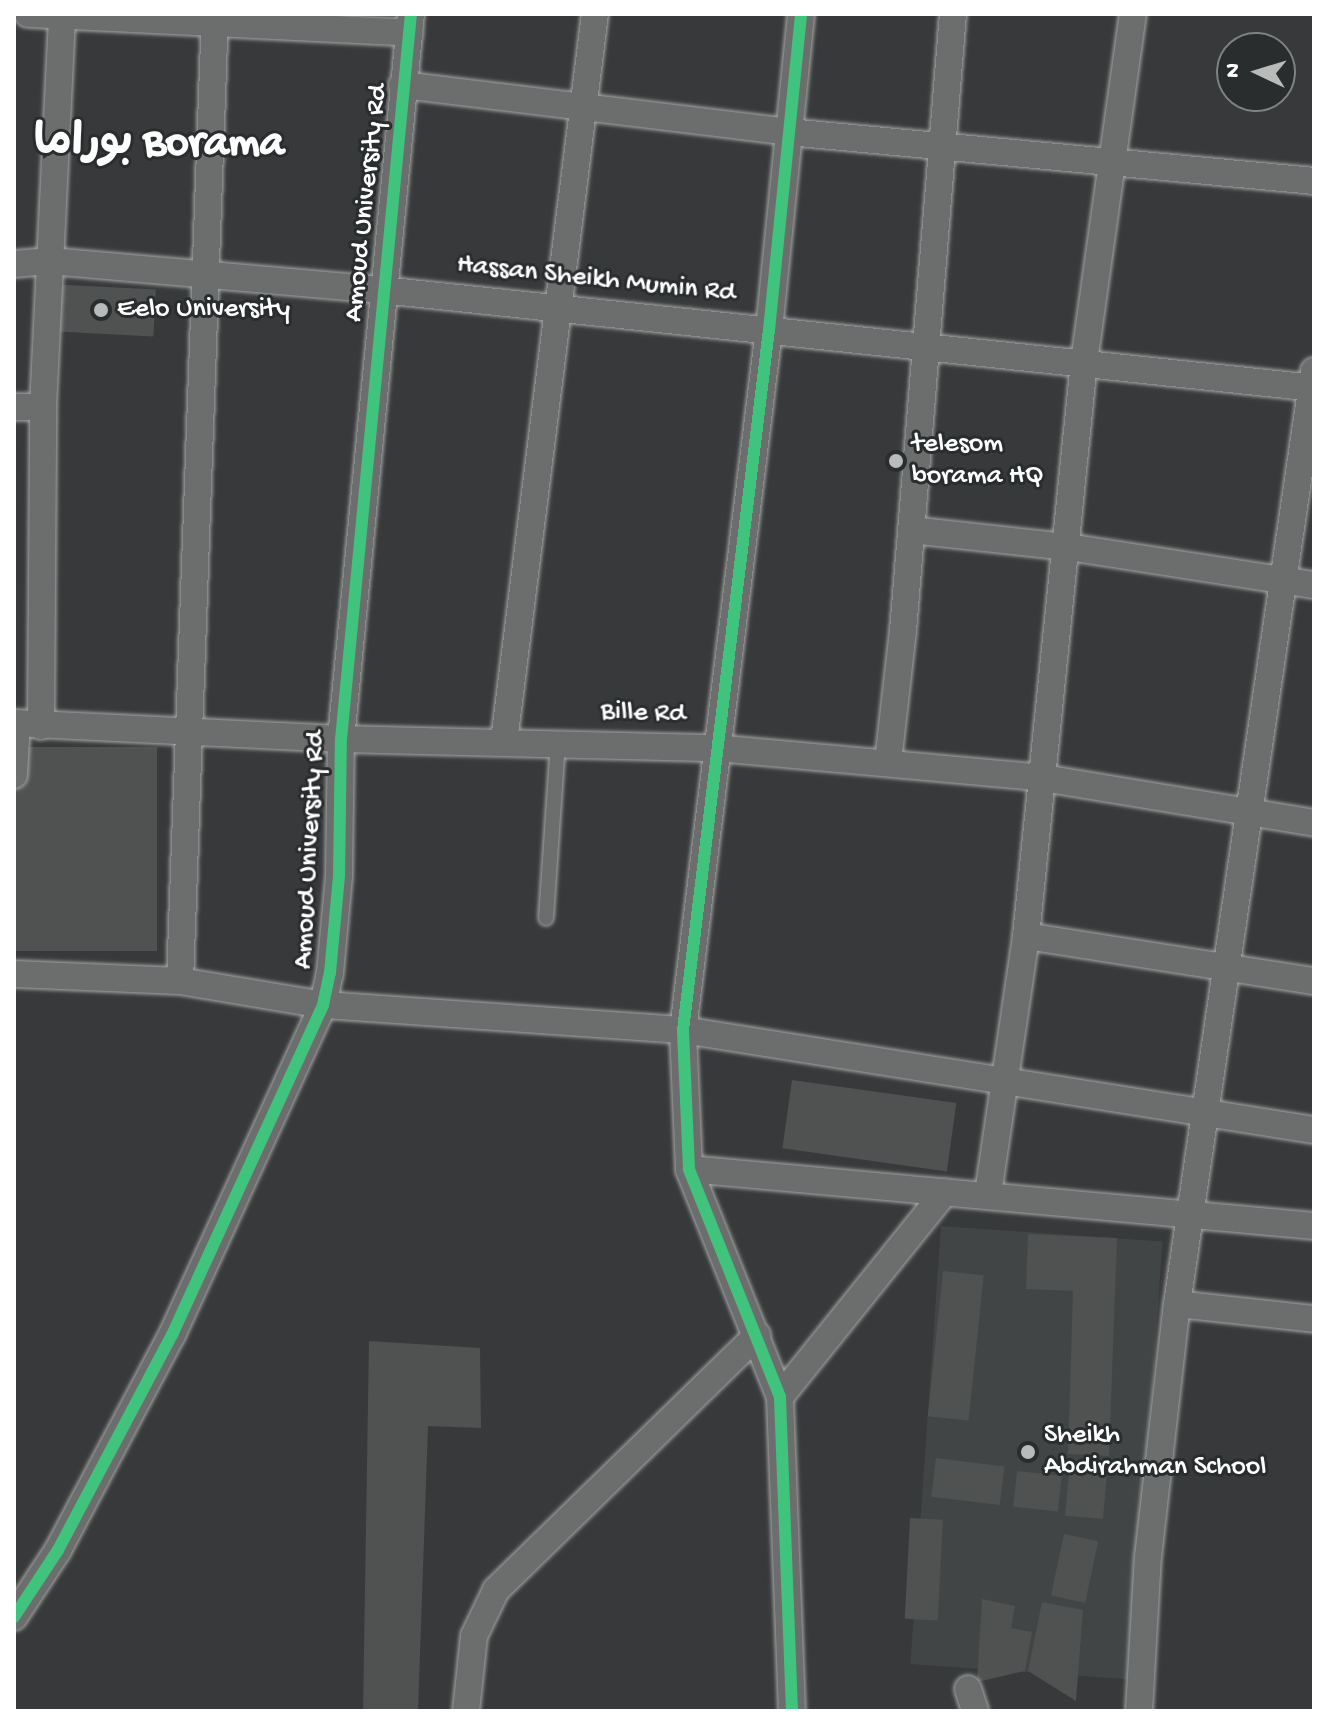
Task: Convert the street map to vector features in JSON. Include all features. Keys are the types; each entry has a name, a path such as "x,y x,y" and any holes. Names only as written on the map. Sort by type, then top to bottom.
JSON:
{"street":[{"path":"28,14 410,23"},
{"path":"14,775 24,724 62,14"},
{"path":"504,741 595,14"},
{"path":"792,1711 780,1397 689,1169 683,1030 769,330 801,14"},
{"path":"888,762 911,530 953,14"},
{"path":"988,1194 1026,936 1068,547 1084,362 1133,14"},
{"path":"180,981 215,18"},
{"name":"Amoud University Rd","path":"14,1617 58,1550 172,1335 323,1005 330,973 339,876 341,739 410,23"},
{"path":"402,85 788,132 1314,181"},
{"name":"Hassan Sheikh Mumin Rd","path":"14,264 50,261 382,290 925,347 1313,382"},
{"path":"1139,1711 1148,1557 1177,1304 1247,812 1313,382"},
{"path":"14,407 43,407"},
{"path":"911,530 1068,547 1314,585"},
{"name":"Bille Rd","path":"24,724 341,739 716,748 1043,778 1314,823"},
{"path":"1026,936 1226,970 1314,981"},
{"path":"14,974 180,981 323,1005 683,1030 1314,1130"},
{"path":"689,1169 1314,1226"},
{"path":"780,1397 945,1192"},
{"path":"1177,1304 1314,1319"},
{"path":"466,1711 474,1636 496,1590 757,1335"}],"lane":[{"path":"546,918 558,744"}],"shaded area":[{"name":"Sheikh Abdirahman School","path":"941,1226 1162,1241 1132,1679 910,1664"}],"building":[{"name":"Eelo University","path":"49,284 156,290 153,337 47,331"},
{"path":"16,747 157,747 157,951 16,951"},
{"path":"792,1080 956,1103 947,1171 782,1148"},
{"path":"1028,1234 1117,1238 1109,1456 1068,1454 1073,1291 1026,1289"},
{"path":"943,1271 984,1275 969,1420 928,1416"},
{"path":"369,1341 480,1348 481,1428 428,1426 418,1711 363,1711"},
{"path":"936,1458 1004,1466 1000,1505 931,1497"},
{"path":"1070,1460 1108,1463 1103,1519 1065,1516"},
{"path":"1017,1471 1062,1476 1058,1512 1013,1507"},
{"path":"910,1518 943,1520 938,1621 905,1619"},
{"path":"1064,1534 1098,1541 1085,1603 1051,1596"},
{"path":"982,1599 1015,1606 1011,1628 1032,1632 1025,1671 977,1682"},
{"path":"1042,1602 1083,1610 1076,1701 1028,1671"}],"cycle path":[{"path":"14,1617 58,1550 172,1335 323,1005 330,973 339,876 341,739 411,14"},
{"path":"792,1711 780,1397 689,1169 683,1030 769,330 801,14"}],"place":[{"name":"Eelo University","path":"101,310"},
{"name":"telesom borama HQ","path":"896,461"},
{"name":"Sheikh Abdirahman School","path":"1028,1452"}],"district":[{"name":"بوراما Borama","path":"159,145"}]}
